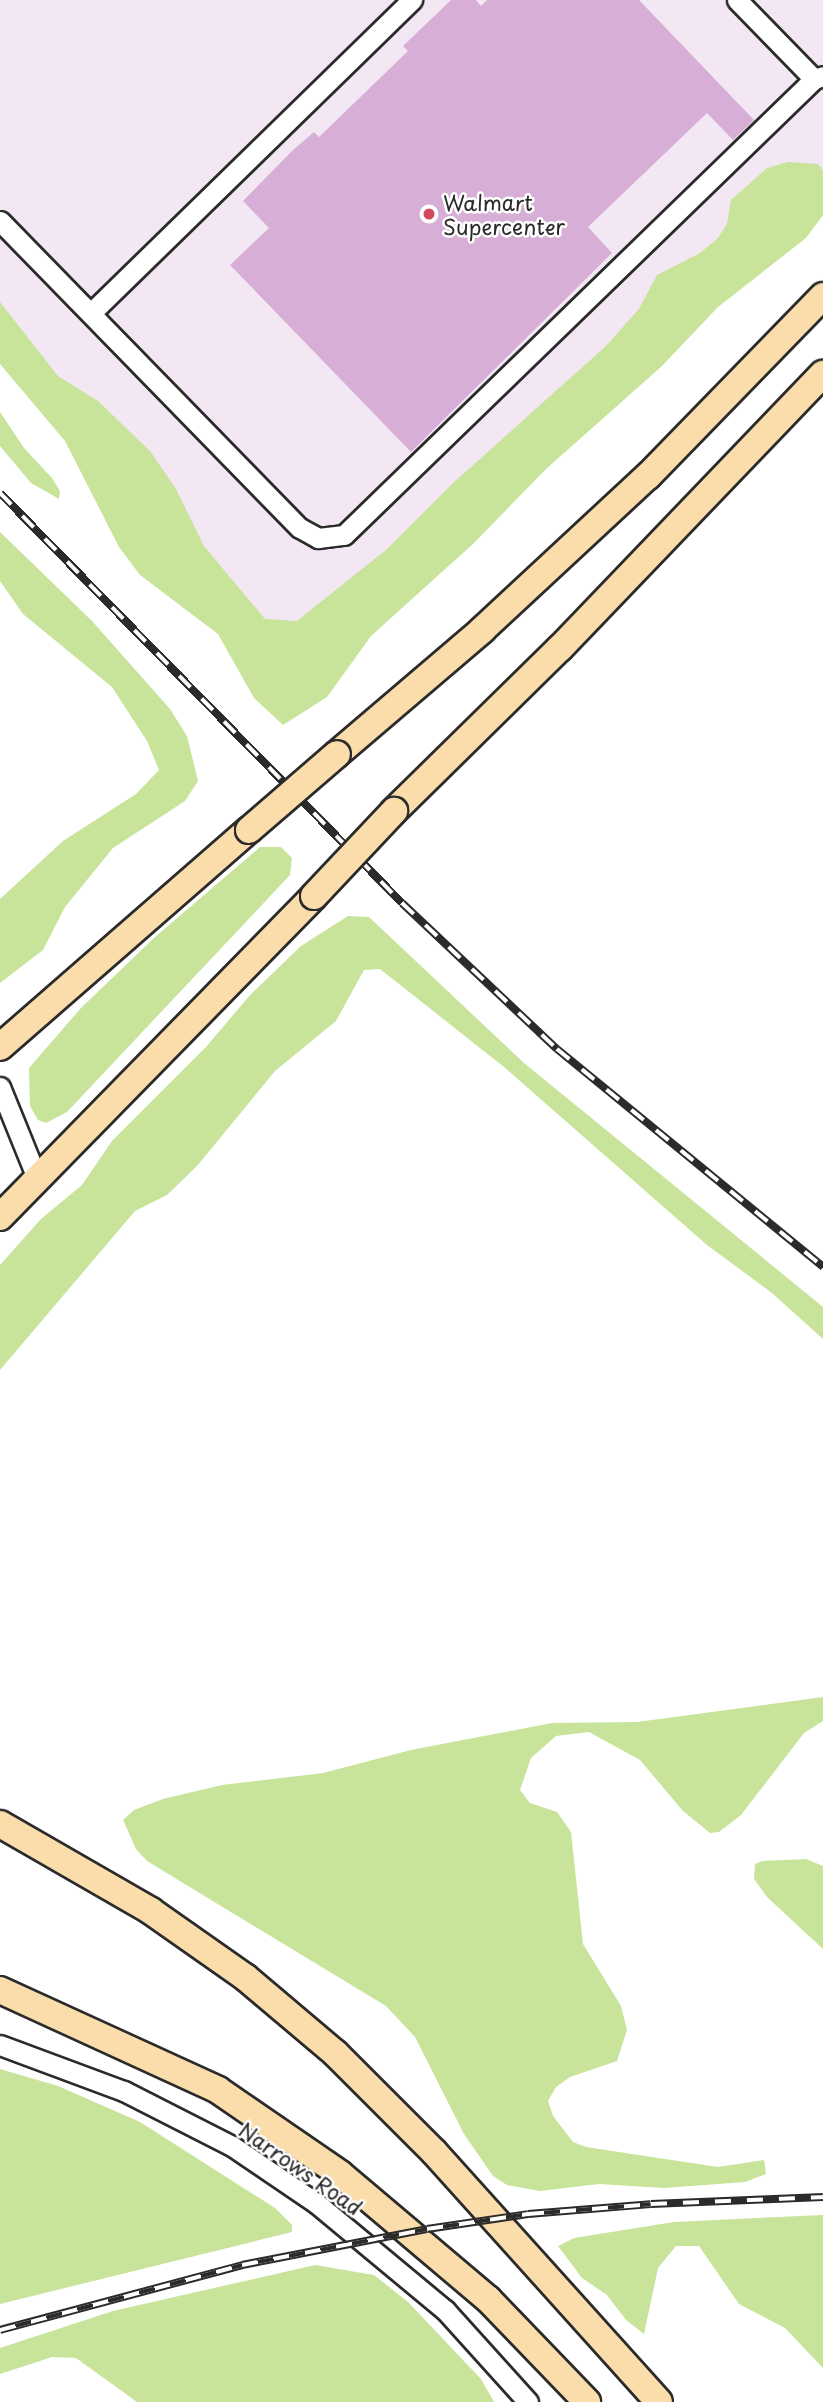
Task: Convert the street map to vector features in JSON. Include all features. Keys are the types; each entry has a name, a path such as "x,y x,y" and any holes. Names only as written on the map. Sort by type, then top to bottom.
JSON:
{"highway":[{"path":"0,1047 482,630 648,476 823,296"},
{"path":"0,1217 394,811 732,472 823,374"},
{"path":"732,472 823,402"},
{"path":"0,1824 150,1911 244,1977 335,2053 434,2152 659,2402"},
{"path":"0,1990 218,2090 340,2174 488,2299 587,2402"}],"street":[{"path":"93,312 412,0"},
{"path":"0,221 93,312 300,528 318,538 344,535 819,78 737,0"},
{"path":"0,1087 37,1178"},
{"name":"Narrows Road","path":"0,2045 124,2091 232,2146 316,2203 445,2310 528,2402"}],"shaded area":[{"path":"0,0 823,0 823,171 294,660 0,314"}],"green space":[{"path":"788,162 818,164 823,171 823,215 806,238 718,307 662,366 546,469 474,543 371,636 327,697 283,725 254,698 218,634 140,575 119,547 65,441 0,364 0,302 58,376 98,401 150,451 176,489 204,546 265,619 297,621 387,549 452,484 606,346 639,309 657,275 700,253 718,238 727,224 731,200 767,168"},
{"path":"0,412 24,448 52,478 60,491 59,499 31,483 0,446"},
{"path":"0,532 92,621 170,709 187,736 198,781 185,801 113,848 65,907 43,950 0,983 0,899 63,841 136,794 159,770 147,741 112,687 23,614 0,581"},
{"path":"260,847 281,847 292,858 290,875 67,1112 46,1123 38,1120 30,1106 29,1068 81,1008 155,937"},
{"path":"348,916 369,917 524,1063 823,1307 823,1339 772,1293 707,1245 504,1067 380,969 364,970 336,1021 275,1071 197,1166 167,1195 135,1211 0,1370 0,1265 41,1219 82,1185 112,1141 206,1047 250,995 301,946"},
{"path":"823,1697 823,1721 804,1733 741,1815 719,1832 710,1833 683,1811 640,1760 589,1732 556,1736 531,1758 520,1790 530,1803 557,1812 571,1832 583,1944 621,2006 627,2030 617,2061 570,2077 556,2087 548,2101 553,2116 573,2142 586,2147 718,2167 764,2160 766,2174 745,2182 664,2188 599,2184 540,2191 507,2185 493,2176 464,2134 415,2037 386,2006 147,1861 136,1849 123,1820 134,1810 163,1799 222,1785 323,1773 411,1750 552,1723 637,1722"},
{"path":"806,1859 823,1866 823,1949 767,1897 754,1879 755,1864 762,1861"},
{"path":"0,2069 58,2086 140,2122 275,2208 292,2225 292,2232 0,2304"},
{"path":"823,2215 823,2368 785,2328 739,2304 699,2246 676,2246 658,2268 644,2334 626,2320 607,2295 582,2278 558,2246 574,2238 674,2222"},
{"path":"315,2265 374,2275 408,2302 481,2379 494,2402 137,2402 76,2358 52,2357 0,2374 0,2348 113,2311"}],"building":[{"name":"Walmart Supercenter","path":"451,0 476,0 481,6 487,0 639,0 754,120 733,140 707,113 588,227 612,253 411,452 230,265 269,228 243,201 292,151 314,132 319,137 408,51 403,46"}],"railway":[{"path":"0,493 402,903 557,1049 823,1267"},
{"path":"0,2330 242,2265 427,2229 528,2214 651,2204 823,2197"}],"place":[{"name":"Walmart Supercenter","path":"429,214"}]}
